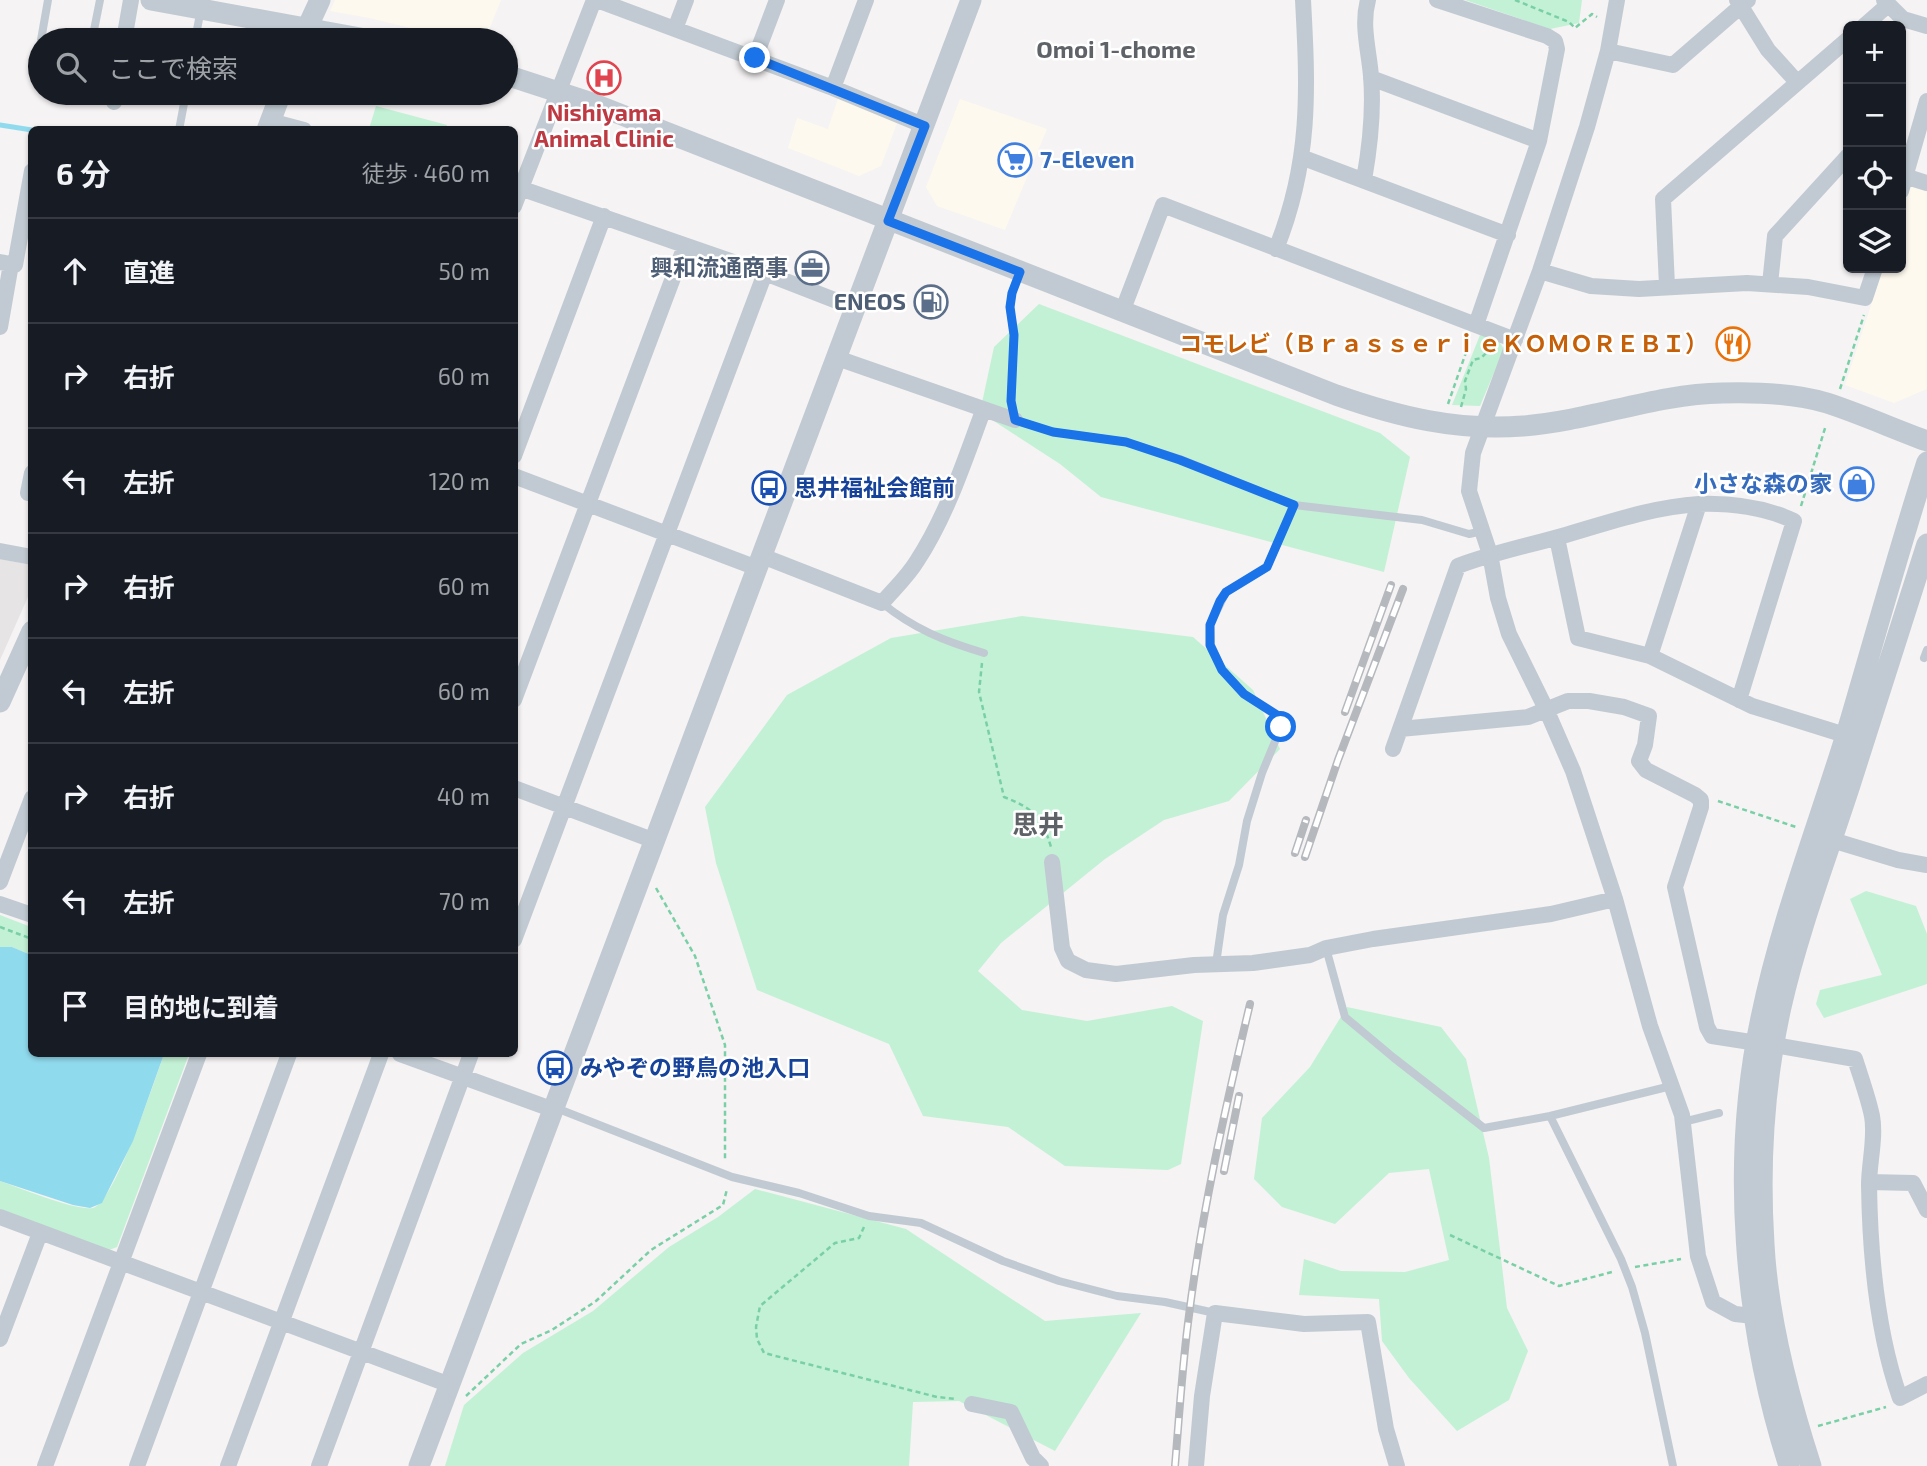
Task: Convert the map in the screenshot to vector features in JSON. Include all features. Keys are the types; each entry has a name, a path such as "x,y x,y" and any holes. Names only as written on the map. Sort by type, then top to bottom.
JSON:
{"street":[{"path":"126,28 131,0"},
{"path":"150,0 279,28"},
{"path":"307,28 320,0"},
{"path":"855,309 765,273 518,186 560,92 596,0 755,58 925,126"},
{"path":"676,29 686,0"},
{"path":"755,58 777,0"},
{"path":"833,88 866,0"},
{"path":"419,1466 971,0"},
{"path":"1276,249 1298,182 1307,117 1303,0"},
{"path":"1364,180 1370,150 1371,78 1365,22 1368,0"},
{"path":"1437,0 1548,36 1555,41 1557,49 1539,141 1476,325"},
{"path":"1617,0 1608,51 1587,127 1540,271 1473,453 1469,491 1490,554 1498,598 1509,634 1573,771 1615,899 1650,1026 1683,1122 1698,1256 1713,1302 1735,1314 1754,1316"},
{"path":"1608,51 1674,65 1742,2 1768,50 1797,82"},
{"path":"1869,21 1886,3 1903,19 1927,26"},
{"path":"1667,286 1663,199 1843,43"},
{"path":"1371,78 1539,141"},
{"path":"518,79 560,92 1377,409 1432,423 1524,426 1676,397 1720,393 1771,394 1826,403 1927,441"},
{"path":"1906,168 1927,101"},
{"path":"268,125 276,105"},
{"path":"1301,157 1508,235"},
{"path":"1770,284 1774,236 1843,161"},
{"path":"1906,181 1927,183"},
{"path":"0,327 28,192"},
{"path":"1122,312 1163,205 1515,341"},
{"path":"518,445 604,216"},
{"path":"518,689 685,246"},
{"path":"1540,271 1591,286 1639,289 1719,282 1770,284 1808,287 1865,298 1873,273"},
{"path":"518,930 765,273"},
{"path":"836,358 1015,420"},
{"path":"518,478 666,534 882,603 916,564 929,541 958,479 983,411"},
{"path":"1789,1466 1769,1393 1748,1282 1747,1131 1766,1044 1782,936 1927,462"},
{"path":"1392,750 1458,566 1490,554 1667,508 1724,503 1751,507 1794,521 1739,700"},
{"path":"1650,656 1699,504"},
{"path":"1557,538 1578,638 1650,656 1739,700 1845,735"},
{"path":"1811,1466 1786,1382 1768,1285 1763,1185 1766,1044 1781,1009 1800,934 1927,544"},
{"path":"0,551 28,556"},
{"path":"3,691 28,640"},
{"path":"1400,729 1528,717 1568,701 1589,701 1624,707 1649,716 1645,745 1639,761 1646,770 1700,800 1701,807 1675,887 1707,1027 1712,1036 1855,1059 1872,1118 1870,1237 1878,1301 1893,1378 1900,1398 1927,1384"},
{"path":"518,789 655,841"},
{"path":"0,882 28,808"},
{"path":"1832,840 1898,860 1927,865"},
{"path":"1052,862 1062,948 1068,961 1086,970 1116,974 1310,955 1326,948 1373,939 1551,914 1615,899"},
{"path":"0,904 28,914"},
{"path":"45,1466 197,1057"},
{"path":"137,1466 288,1057"},
{"path":"228,1466 380,1057"},
{"path":"409,1057 554,1109"},
{"path":"319,1466 470,1057"},
{"path":"1869,1182 1913,1183 1927,1210"},
{"path":"0,1217 450,1385"},
{"path":"0,1339 40,1233"},
{"path":"1196,1466 1202,1396 1215,1313 1304,1324 1368,1322 1386,1429 1396,1466"},
{"path":"972,1404 1011,1412 1033,1458 1041,1466"}],"lane":[{"path":"43,28 48,0"},
{"path":"94,28 100,0"},
{"path":"197,28 201,9"},
{"path":"180,126 184,105"},
{"path":"1020,272 1010,307 1014,335 1011,401 1015,420 1053,432 1126,442 1180,460 1294,505 1422,520 1469,534 1483,531"},
{"path":"1216,964 1223,915 1239,865 1247,821 1262,773 1281,727 1277,715 1244,694 1222,670 1210,645 1210,625 1226,592 1267,567 1294,505"},
{"path":"882,603 925,632 946,642 984,653"},
{"path":"1326,948 1345,1017 1484,1128 1550,1116 1671,1086"},
{"path":"554,1109 727,1175 800,1193 869,1216 921,1223 1003,1261 1059,1281 1117,1296 1215,1313"},
{"path":"1683,1122 1719,1113"},
{"path":"1550,1116 1625,1269 1645,1333 1673,1466"}],"path":[{"path":"1515,0 1569,23 1574,28 1592,14"},
{"path":"1840,389 1866,309 1865,298"},
{"path":"1445,412 1476,325"},
{"path":"1459,413 1468,369 1473,360 1488,352 1497,333"},
{"path":"1794,521 1799,513 1826,425"},
{"path":"984,653 979,692 1004,797 1028,807 1042,822 1053,852 1052,862"},
{"path":"1700,800 1712,799 1796,827"},
{"path":"441,1408 470,1394 521,1344 552,1330 596,1301 651,1250 723,1205 727,1175 725,1045 695,957 645,868"},
{"path":"0,926 28,937"},
{"path":"869,1216 859,1238 835,1243 760,1306 757,1339 764,1353 972,1404"},
{"path":"1450,1235 1559,1286 1625,1269 1698,1256"},
{"path":"1813,1428 1890,1405 1900,1398"}],"shaded area":[{"path":"335,0 501,0 490,28 410,28 330,11"},
{"path":"839,95 899,118 881,166 859,176 788,148 797,118 828,129"},
{"path":"960,99 1047,129 1005,230 937,206 926,187"},
{"path":"1911,186 1927,192 1927,389 1894,403 1845,385 1881,273 1906,273 1906,202"},
{"path":"0,559 28,564 28,597 0,660"}],"green space":[{"path":"1465,0 1582,0 1579,23 1550,29"},
{"path":"376,106 447,125 446,126 370,126"},
{"path":"1039,304 1380,433 1410,457 1384,572 1101,497 1060,464 980,412 994,347"},
{"path":"1480,335 1498,340 1504,349 1480,406 1452,405"},
{"path":"1022,616 1193,637 1253,690 1280,749 1229,801 1164,820 1105,859 1001,943 978,971 1022,1010 1087,1021 1172,1006 1203,1021 1181,1164 1168,1170 1065,1166 1008,1127 923,1116 889,1044 757,990 716,863 705,807 787,695 891,638"},
{"path":"1866,891 1916,906 1927,934 1927,984 1824,1018 1816,1004 1820,990 1882,975 1850,899"},
{"path":"0,915 28,926 28,954 12,947 0,947"},
{"path":"1347,1007 1441,1027 1466,1059 1489,1158 1507,1308 1528,1351 1509,1400 1457,1431 1409,1378 1382,1341 1379,1299 1299,1295 1304,1259 1341,1271 1405,1272 1449,1260 1429,1169 1389,1173 1335,1224 1282,1207 1254,1179 1262,1118 1310,1067"},
{"path":"163,1057 188,1057 117,1247 109,1250 0,1209 0,1181 74,1206 93,1208 102,1201 112,1185 144,1112"},
{"path":"755,1189 906,1229 1045,1321 1141,1313 1055,1451 959,1401 913,1402 909,1466 445,1466 464,1405 523,1353 593,1311 669,1247 718,1217"}],"water":[{"path":"0,947 12,947 28,954 28,1057 163,1057 133,1141 102,1203 90,1208 73,1205 0,1181"}],"waterway":[{"path":"0,125 28,129"}],"railway":[{"path":"1345,712 1391,585"},
{"path":"1305,857 1338,760 1403,589"},
{"path":"1295,853 1306,820"},
{"path":"1175,1466 1193,1283 1223,1123 1250,1004"},
{"path":"1224,1171 1239,1096"}],"place":[{"name":"Nishiyama Animal Clinic","path":"604,78"},
{"name":"7-Eleven","path":"1015,160"},
{"name":"興和流通商事","path":"812,268"},
{"name":"ENEOS","path":"931,302"},
{"name":"コモレビ（ＢｒａｓｓｅｒｉｅＫＯＭＯＲＥＢＩ）","path":"1733,344"},
{"name":"小さな森の家","path":"1857,484"},
{"name":"思井福祉会館前","path":"769,488"},
{"name":"みやぞの野鳥の池入口","path":"555,1068"}],"district":[{"name":"Omoi 1-chome","path":"1116,50"},
{"name":"思井","path":"1038,825"}],"route":[{"path":"755,58 925,126 888,221 1020,272 1010,307 1014,335 1011,401 1015,420 1053,432 1126,442 1180,460 1294,505 1267,567 1226,592 1210,625 1210,645 1222,670 1244,694 1277,715 1281,727"}]}
